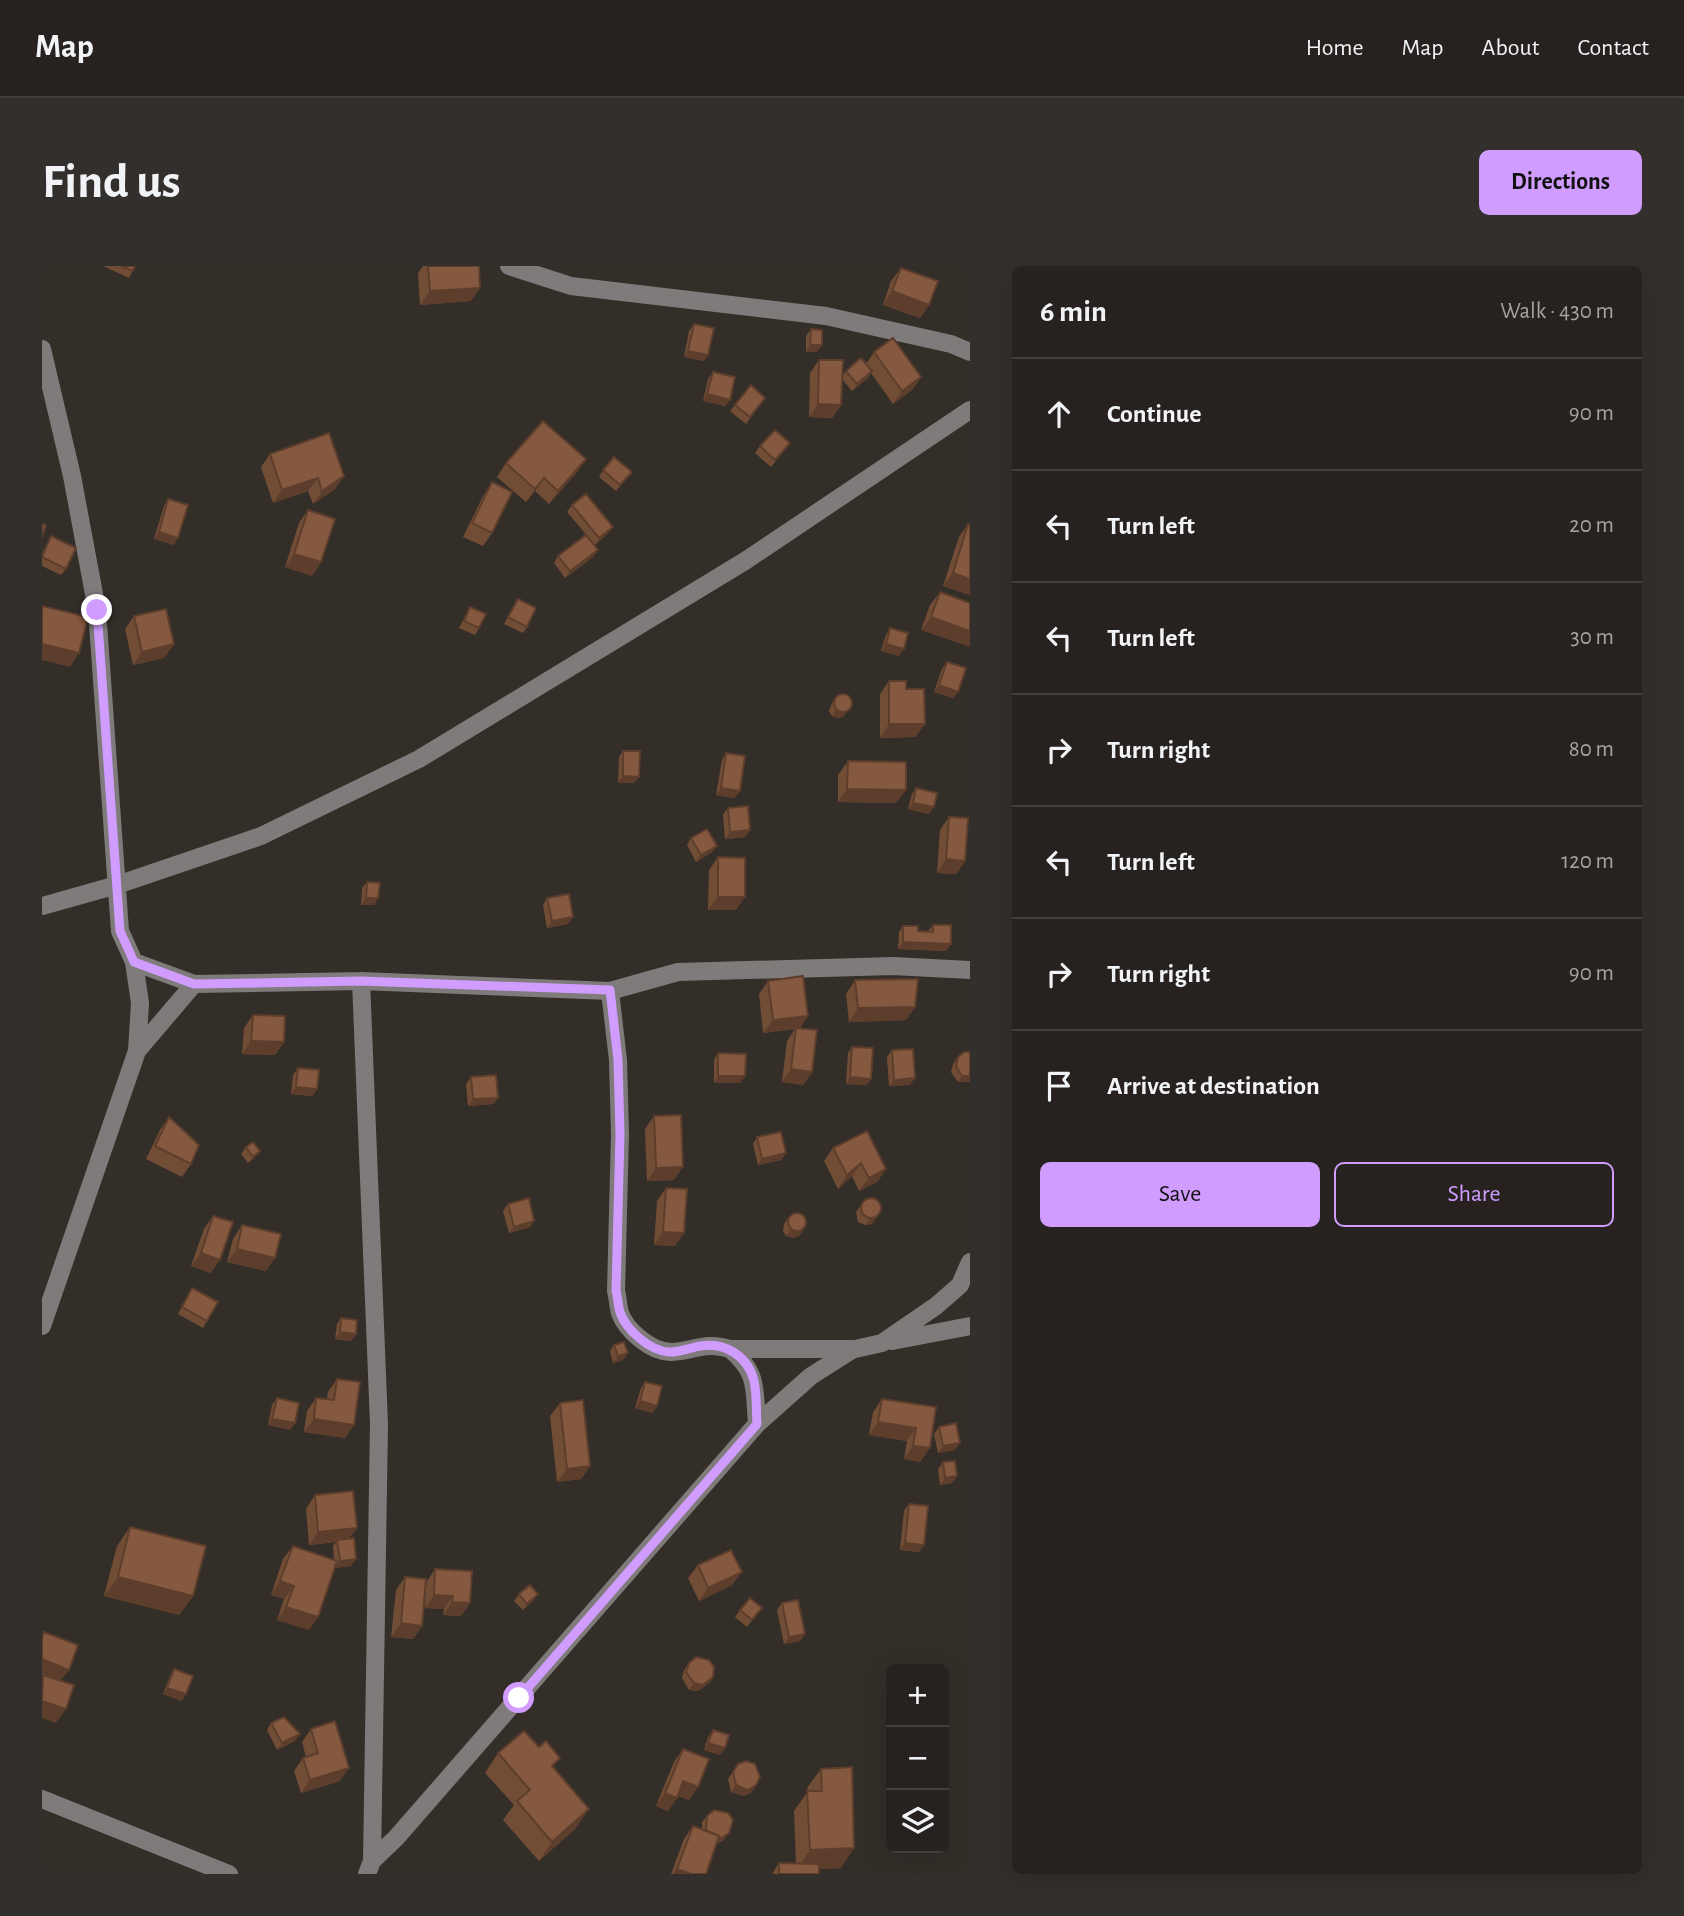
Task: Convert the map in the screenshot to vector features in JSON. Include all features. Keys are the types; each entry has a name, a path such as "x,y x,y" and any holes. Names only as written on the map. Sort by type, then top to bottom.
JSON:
{"street":[{"path":"509,266 571,286 826,316 951,344 970,352"},
{"path":"42,349 72,476 97,610 120,931 134,962 140,1003 138,1051 42,1326"},
{"path":"42,906 117,885 261,836 419,759 745,561 970,410"},
{"path":"134,962 194,984 361,981 610,990 678,972 892,966 970,970"},
{"path":"361,981 379,1424 369,1868"},
{"path":"138,1051 194,984"},
{"path":"610,990 618,1060 620,1134 616,1291 621,1315 632,1331 649,1345 669,1352 702,1345 730,1349 855,1349 970,1326"},
{"path":"882,1343 936,1306 960,1285 970,1262"},
{"path":"730,1349 744,1361 754,1379 757,1424"},
{"path":"369,1868 757,1424 811,1376 855,1349"},
{"path":"42,1799 229,1874"}],"building":[{"path":"121,266 135,266 133,271"},
{"path":"428,266 479,266 480,288 430,291"},
{"path":"901,268 938,281 929,305 892,291"},
{"path":"694,324 714,328 708,355 688,351"},
{"path":"811,329 822,330 822,345 810,345"},
{"path":"893,338 921,377 902,391 874,352"},
{"path":"861,358 872,371 857,384 846,371"},
{"path":"819,360 843,360 841,405 818,404"},
{"path":"713,372 735,377 730,400 707,394"},
{"path":"751,385 765,398 750,417 735,405"},
{"path":"543,421 586,459 558,491 544,478 535,489 506,463"},
{"path":"775,430 790,443 775,460 760,446"},
{"path":"329,433 344,476 322,491 318,478 282,490 270,454"},
{"path":"614,457 632,472 620,485 603,470"},
{"path":"492,482 512,492 492,533 472,523"},
{"path":"586,494 613,527 599,538 572,505"},
{"path":"168,499 188,505 178,538 159,532"},
{"path":"308,510 335,519 321,562 294,554"},
{"path":"968,524 970,525 970,579 953,573"},
{"path":"586,535 598,550 570,571 558,556"},
{"path":"51,536 76,548 66,569 42,557"},
{"path":"940,592 970,603 970,631 931,617"},
{"path":"518,599 536,608 527,627 508,617"},
{"path":"42,606 88,617 79,653 42,644"},
{"path":"470,607 486,614 479,628 464,621"},
{"path":"166,609 174,644 142,652 134,616"},
{"path":"890,628 908,633 904,649 886,644"},
{"path":"947,662 966,668 958,692 939,685"},
{"path":"889,681 906,681 906,689 924,689 925,724 889,724"},
{"path":"843,694 849,697 852,703 849,709 843,712 837,709 834,703 837,697"},
{"path":"623,751 640,751 639,777 623,776"},
{"path":"726,753 745,756 740,791 721,788"},
{"path":"848,761 906,762 906,790 847,789"},
{"path":"916,788 937,793 934,807 913,803"},
{"path":"748,806 750,830 730,832 728,808"},
{"path":"949,817 968,818 965,861 946,859"},
{"path":"707,829 717,846 701,855 691,838"},
{"path":"718,857 745,858 745,897 718,897"},
{"path":"367,882 380,883 378,898 366,898"},
{"path":"569,894 573,917 552,921 547,898"},
{"path":"933,925 951,925 951,944 903,942 903,926 918,926 918,931 933,932"},
{"path":"803,976 808,1016 773,1020 768,981"},
{"path":"918,979 915,1007 858,1008 855,980"},
{"path":"253,1015 285,1016 284,1042 251,1041"},
{"path":"796,1028 817,1030 812,1072 791,1069"},
{"path":"852,1047 873,1048 871,1079 850,1077"},
{"path":"913,1049 915,1078 894,1080 892,1050"},
{"path":"964,1052 970,1052 970,1076 962,1076 956,1066 958,1057"},
{"path":"718,1053 746,1054 745,1076 718,1076"},
{"path":"298,1068 319,1070 317,1089 296,1087"},
{"path":"496,1075 498,1098 473,1099 471,1077"},
{"path":"681,1115 683,1167 656,1168 654,1116"},
{"path":"169,1117 199,1145 191,1164 155,1146"},
{"path":"867,1131 886,1169 869,1178 861,1163 847,1175 833,1148"},
{"path":"781,1132 786,1153 762,1159 757,1137"},
{"path":"253,1142 260,1151 253,1157 246,1147"},
{"path":"666,1188 687,1189 684,1233 663,1232"},
{"path":"529,1198 534,1221 514,1227 508,1204"},
{"path":"871,1198 878,1201 881,1208 878,1215 871,1218 864,1215 861,1208 864,1201"},
{"path":"797,1213 803,1216 806,1222 803,1228 797,1231 791,1228 788,1222 791,1216"},
{"path":"213,1216 233,1222 220,1260 201,1253"},
{"path":"242,1225 281,1234 275,1258 237,1249"},
{"path":"192,1288 218,1302 207,1321 182,1307"},
{"path":"341,1318 357,1320 356,1334 340,1332"},
{"path":"624,1342 628,1353 618,1356 614,1345"},
{"path":"337,1379 360,1382 354,1425 314,1419 316,1398 334,1400"},
{"path":"645,1382 662,1386 657,1406 640,1401"},
{"path":"277,1398 299,1403 295,1423 272,1419"},
{"path":"882,1399 936,1407 930,1448 913,1446 916,1428 878,1422"},
{"path":"583,1400 590,1466 567,1469 560,1403"},
{"path":"956,1423 960,1443 943,1446 939,1427"},
{"path":"955,1461 957,1476 945,1478 943,1462"},
{"path":"353,1491 357,1528 318,1532 315,1495"},
{"path":"909,1504 928,1506 924,1545 905,1543"},
{"path":"130,1527 206,1546 193,1596 118,1577"},
{"path":"354,1538 356,1559 340,1561 337,1540"},
{"path":"293,1546 337,1561 318,1617 286,1607 294,1586 280,1581"},
{"path":"731,1550 742,1572 708,1588 698,1565"},
{"path":"435,1569 472,1571 470,1603 452,1602 453,1596 434,1595"},
{"path":"405,1577 426,1579 422,1626 401,1623"},
{"path":"530,1585 538,1594 527,1604 519,1594"},
{"path":"750,1598 762,1608 752,1620 740,1610"},
{"path":"798,1600 805,1634 789,1637 782,1603"},
{"path":"44,1632 78,1645 69,1670 42,1659"},
{"path":"696,1657 709,1660 714,1667 713,1677 703,1685 694,1683 686,1672 689,1663"},
{"path":"174,1669 193,1676 186,1694 167,1688"},
{"path":"43,1675 74,1685 66,1709 42,1701"},
{"path":"284,1717 300,1734 282,1743 271,1723"},
{"path":"335,1721 349,1768 310,1780 303,1758 318,1753 311,1729"},
{"path":"713,1730 729,1735 725,1748 708,1743"},
{"path":"524,1731 539,1747 546,1741 560,1758 552,1766 589,1809 552,1842 517,1801 530,1790 498,1753"},
{"path":"683,1749 709,1759 698,1787 683,1781 677,1798 665,1793"},
{"path":"746,1761 755,1764 760,1777 756,1785 748,1790 736,1785 733,1772 738,1764"},
{"path":"852,1767 854,1848 810,1850 807,1791 822,1791 821,1769"},
{"path":"714,1810 728,1813 733,1820 729,1833 721,1838 706,1829 707,1816"},
{"path":"693,1826 719,1836 706,1874 691,1874 677,1869"},
{"path":"779,1863 819,1864 819,1874 779,1874"}],"route":[{"path":"97,610 120,931 134,962 194,984 361,981 610,990 618,1060 620,1134 616,1291 621,1315 632,1331 649,1345 669,1352 702,1345 730,1349 744,1361 754,1379 757,1424 519,1698"}]}
